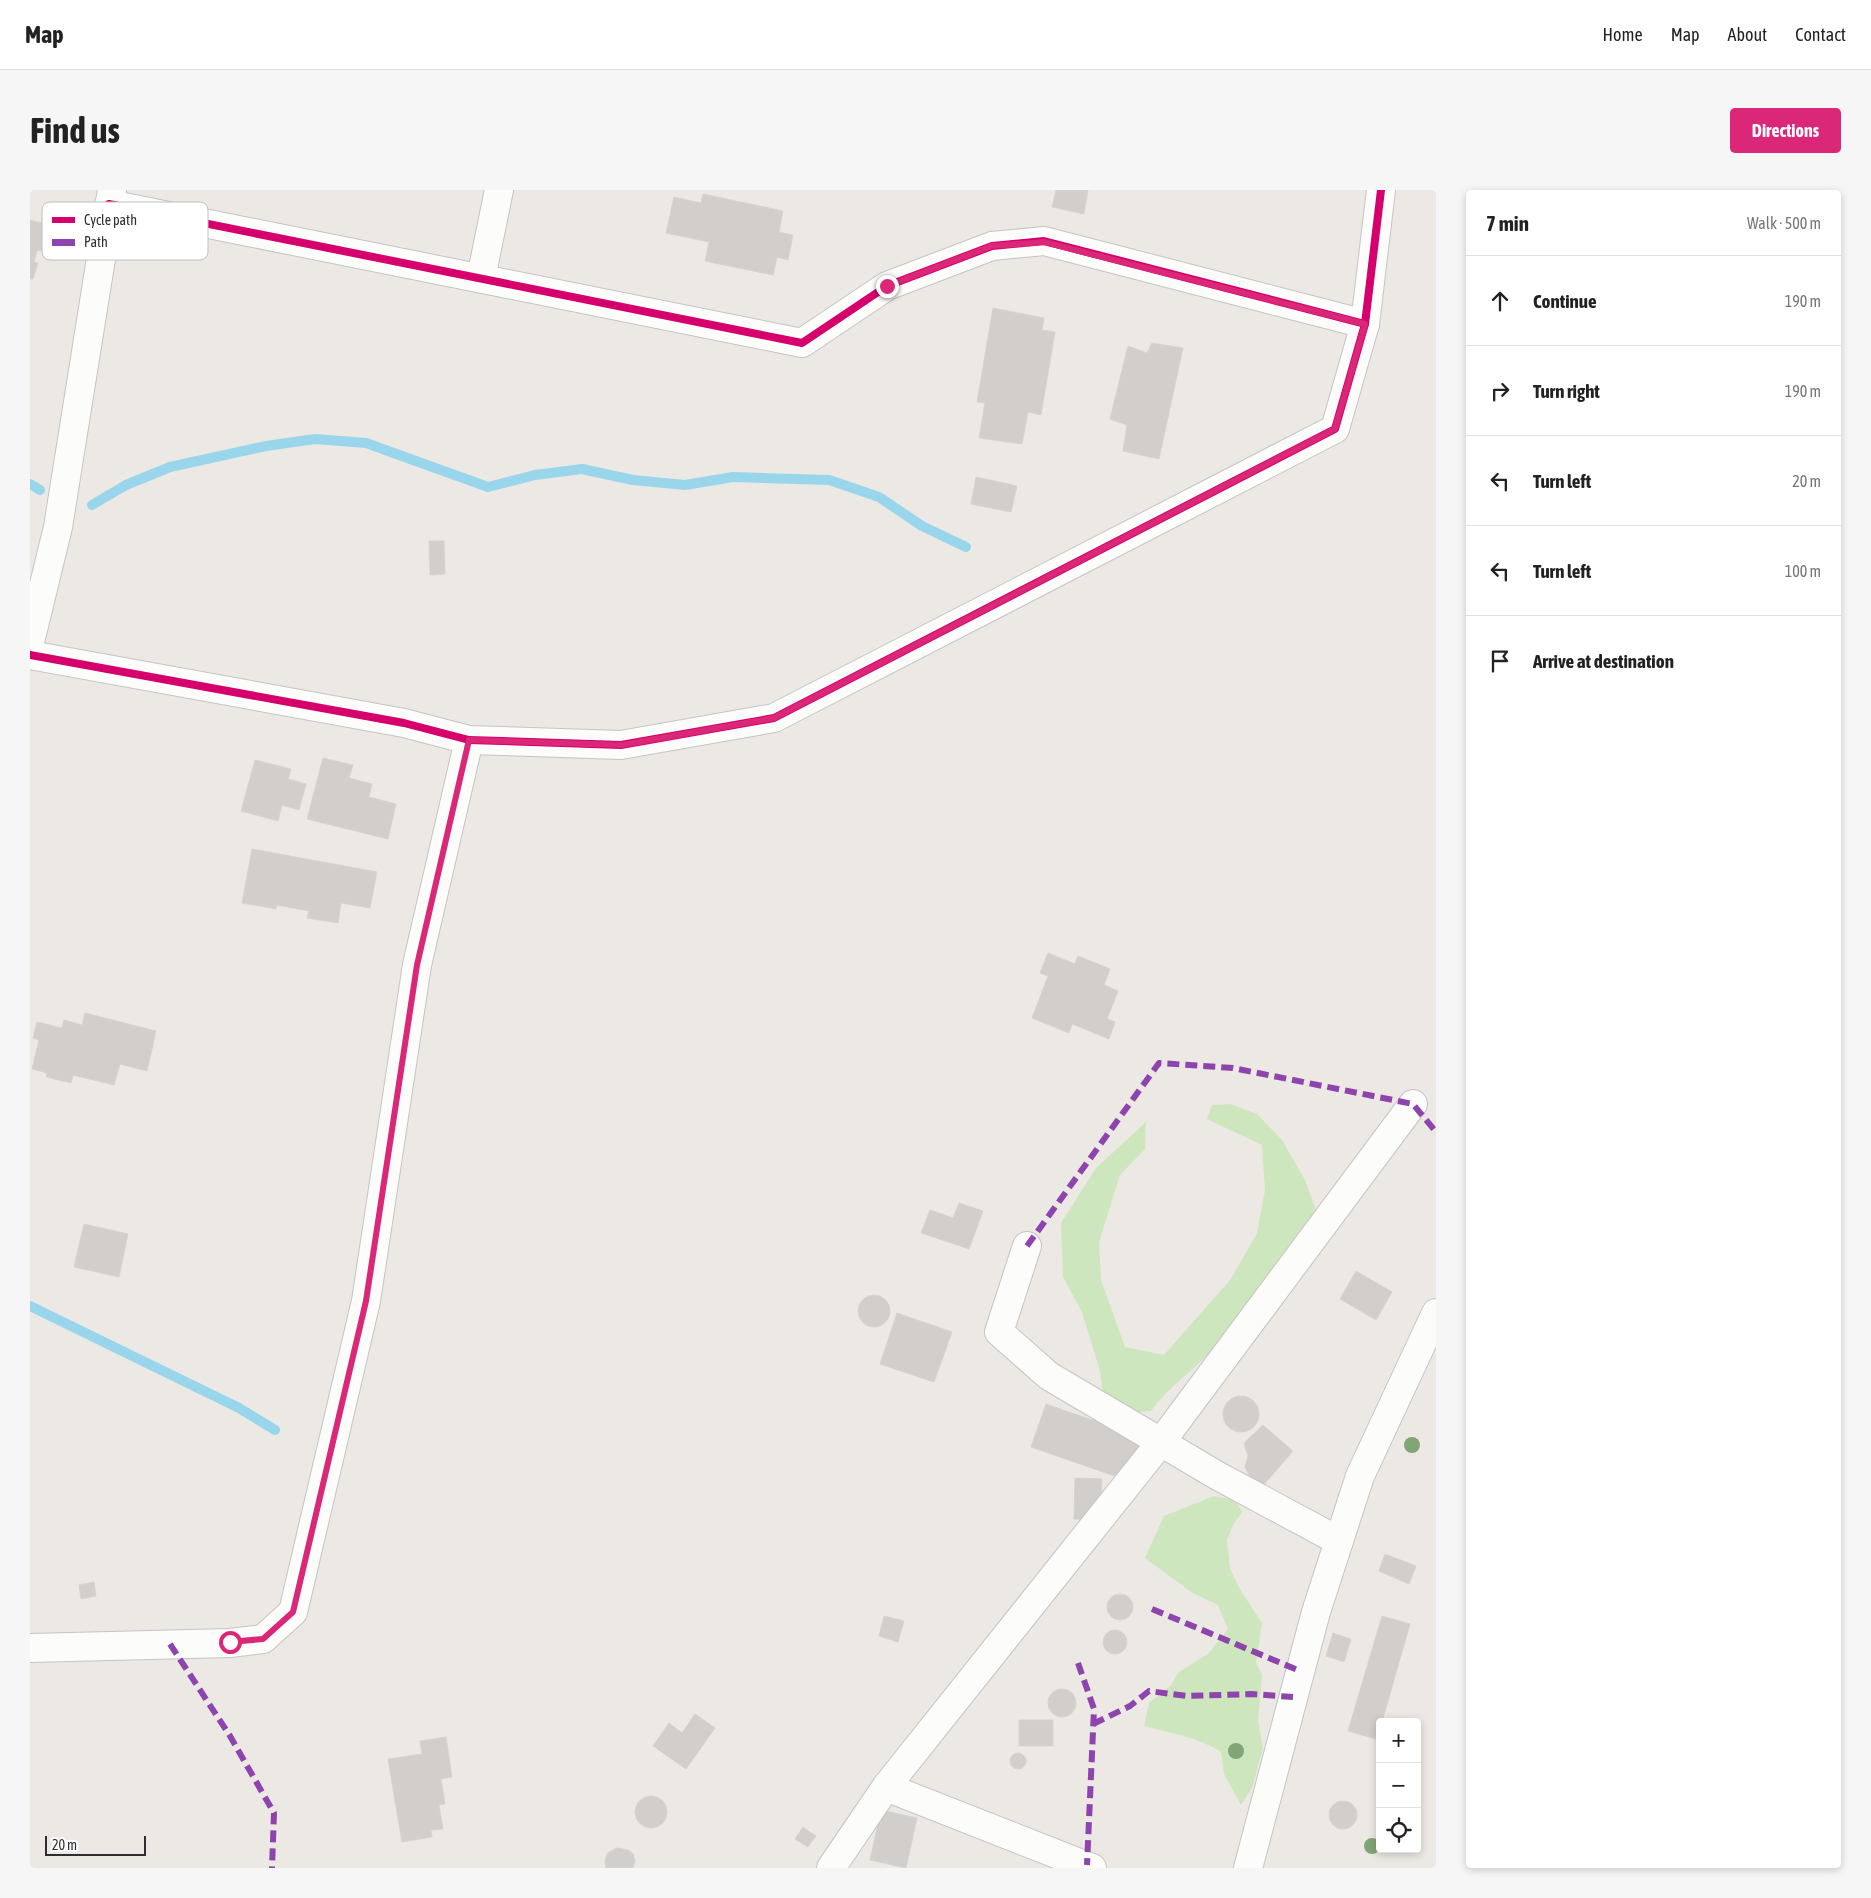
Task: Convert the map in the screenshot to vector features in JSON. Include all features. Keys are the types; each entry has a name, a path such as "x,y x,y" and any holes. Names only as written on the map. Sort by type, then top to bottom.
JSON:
{"street":[{"path":"481,278 499,190"},
{"path":"30,655 404,723 469,740 622,745 774,718 1335,429 1365,324 1381,190"},
{"path":"110,197 133,202"},
{"path":"208,218 481,278 802,343 887,286 992,246 1044,242 1365,324"},
{"path":"30,642 35,602 58,527 100,260"},
{"path":"30,1648 230,1642 263,1639 293,1612 366,1301 417,965 469,740"},
{"path":"831,1868 886,1786 1161,1442 1413,1104"},
{"path":"1027,1246 999,1332 1049,1376 1218,1476 1339,1541"},
{"path":"1248,1868 1316,1612 1360,1476 1436,1313"},
{"path":"886,1786 1092,1868"}],"green space":[{"path":"1230,1104 1257,1114 1282,1140 1305,1180 1317,1213 1210,1352 1151,1411 1123,1413 1103,1394 1100,1371 1082,1312 1063,1277 1061,1223 1096,1168 1146,1122 1145,1149 1120,1175 1099,1242 1101,1280 1125,1347 1164,1355 1231,1279 1257,1233 1265,1190 1262,1145 1207,1119 1212,1105"},
{"path":"1214,1496 1235,1500 1242,1512 1233,1525 1227,1540 1230,1569 1241,1591 1262,1623 1256,1663 1262,1675 1258,1721 1263,1748 1252,1788 1241,1805 1224,1774 1221,1752 1193,1739 1144,1726 1149,1703 1171,1685 1178,1673 1209,1653 1228,1629 1218,1605 1191,1592 1145,1558 1164,1516"}],"building":[{"path":"1056,190 1088,190 1084,214 1052,207"},
{"path":"703,194 783,211 779,232 793,235 788,260 777,257 773,275 705,261 709,242 666,233 674,197 701,203"},
{"path":"30,220 42,223 42,248 41,251 37,250 34,262 38,263 33,279 30,279"},
{"path":"993,308 1044,318 1042,330 1055,332 1041,415 1028,412 1022,444 979,438 985,403 977,402"},
{"path":"1152,343 1183,348 1159,459 1123,451 1127,425 1110,419 1128,346 1147,353"},
{"path":"976,477 1017,486 1011,512 971,504"},
{"path":"429,541 444,541 445,574 430,575"},
{"path":"323,758 353,765 349,778 372,784 369,797 396,804 388,839 307,819"},
{"path":"255,760 291,769 288,779 306,784 299,810 282,805 278,821 241,811"},
{"path":"252,849 377,872 370,908 341,903 338,923 307,918 309,911 277,905 276,909 242,903"},
{"path":"1048,953 1075,964 1078,956 1110,969 1104,985 1118,991 1107,1019 1115,1022 1109,1039 1072,1024 1069,1033 1032,1018 1048,976 1040,973"},
{"path":"85,1013 156,1031 147,1071 120,1064 114,1085 73,1075 71,1083 46,1077 47,1073 32,1069 39,1040 33,1038 37,1022 62,1028 64,1020 82,1025"},
{"path":"959,1203 983,1211 969,1249 921,1233 930,1210 953,1218"},
{"path":"84,1224 128,1234 119,1277 74,1267"},
{"path":"1356,1271 1392,1292 1376,1320 1340,1299"},
{"path":"874,1295 880,1296 885,1300 889,1305 889,1317 885,1322 880,1326 874,1327 868,1326 863,1322 859,1317 858,1311 859,1305 863,1300 868,1296"},
{"path":"897,1313 952,1332 934,1382 880,1364"},
{"path":"1241,1396 1254,1401 1259,1414 1254,1427 1241,1432 1228,1427 1223,1414 1228,1401"},
{"path":"1046,1404 1141,1437 1126,1480 1031,1447"},
{"path":"1263,1425 1293,1451 1261,1488 1252,1481 1245,1467 1248,1456 1244,1443"},
{"path":"1075,1478 1102,1479 1100,1520 1074,1519"},
{"path":"1385,1554 1416,1566 1409,1584 1379,1571"},
{"path":"94,1582 96,1596 81,1599 79,1585"},
{"path":"1120,1594 1129,1598 1133,1607 1129,1616 1120,1620 1111,1616 1107,1607 1111,1598"},
{"path":"884,1616 904,1621 898,1642 879,1636"},
{"path":"1382,1616 1410,1624 1383,1718 1376,1718 1376,1739 1348,1731"},
{"path":"1115,1630 1123,1634 1127,1642 1123,1650 1115,1654 1107,1650 1103,1642 1107,1634"},
{"path":"1333,1633 1351,1639 1344,1662 1326,1656"},
{"path":"1062,1689 1072,1693 1076,1703 1072,1713 1062,1717 1052,1713 1048,1703 1052,1693"},
{"path":"695,1714 715,1728 686,1769 653,1746 669,1723 682,1733"},
{"path":"1019,1720 1053,1720 1053,1746 1019,1746"},
{"path":"446,1737 452,1777 441,1779 445,1804 439,1805 443,1829 431,1830 432,1837 402,1842 388,1759 422,1754 420,1741"},
{"path":"1018,1753 1026,1761 1018,1769 1010,1761"},
{"path":"651,1796 657,1797 662,1801 666,1806 666,1818 662,1823 657,1827 651,1828 645,1827 640,1823 636,1818 635,1812 636,1806 640,1801 645,1797"},
{"path":"1343,1801 1353,1805 1357,1815 1353,1825 1343,1829 1333,1825 1329,1815 1333,1805"},
{"path":"881,1810 917,1818 906,1868 870,1860"},
{"path":"803,1827 816,1836 808,1847 795,1839"},
{"path":"617,1848 628,1850 633,1854 635,1861 633,1868 606,1868 605,1862 608,1853"}],"waterway":[{"path":"92,505 126,485 170,467 266,446 315,439 366,443 488,487 535,475 582,469 633,480 685,485 733,477 829,480 879,497 922,526 966,547"},
{"path":"30,484 40,490"},
{"path":"30,1306 239,1408 275,1430"}],"marked path":[{"path":"1027,1246 1159,1063 1233,1068 1413,1104 1436,1132"},
{"path":"1152,1609 1300,1671"},
{"path":"170,1644 230,1736 274,1813 272,1868"},
{"path":"1078,1663 1094,1709 1087,1865"},
{"path":"1093,1724 1130,1706 1149,1691 1187,1696 1252,1694 1293,1697"}],"cycle path":[{"path":"30,655 404,723 469,740 621,745 774,718 1335,429 1365,324 1381,190"},
{"path":"208,224 802,343 887,286 992,246 1044,241 1365,324"}],"route":[{"path":"230,1642 263,1639 293,1612 366,1301 417,965 469,740 622,745 774,718 1335,429 1365,324 1044,242 992,246 887,286"}]}
